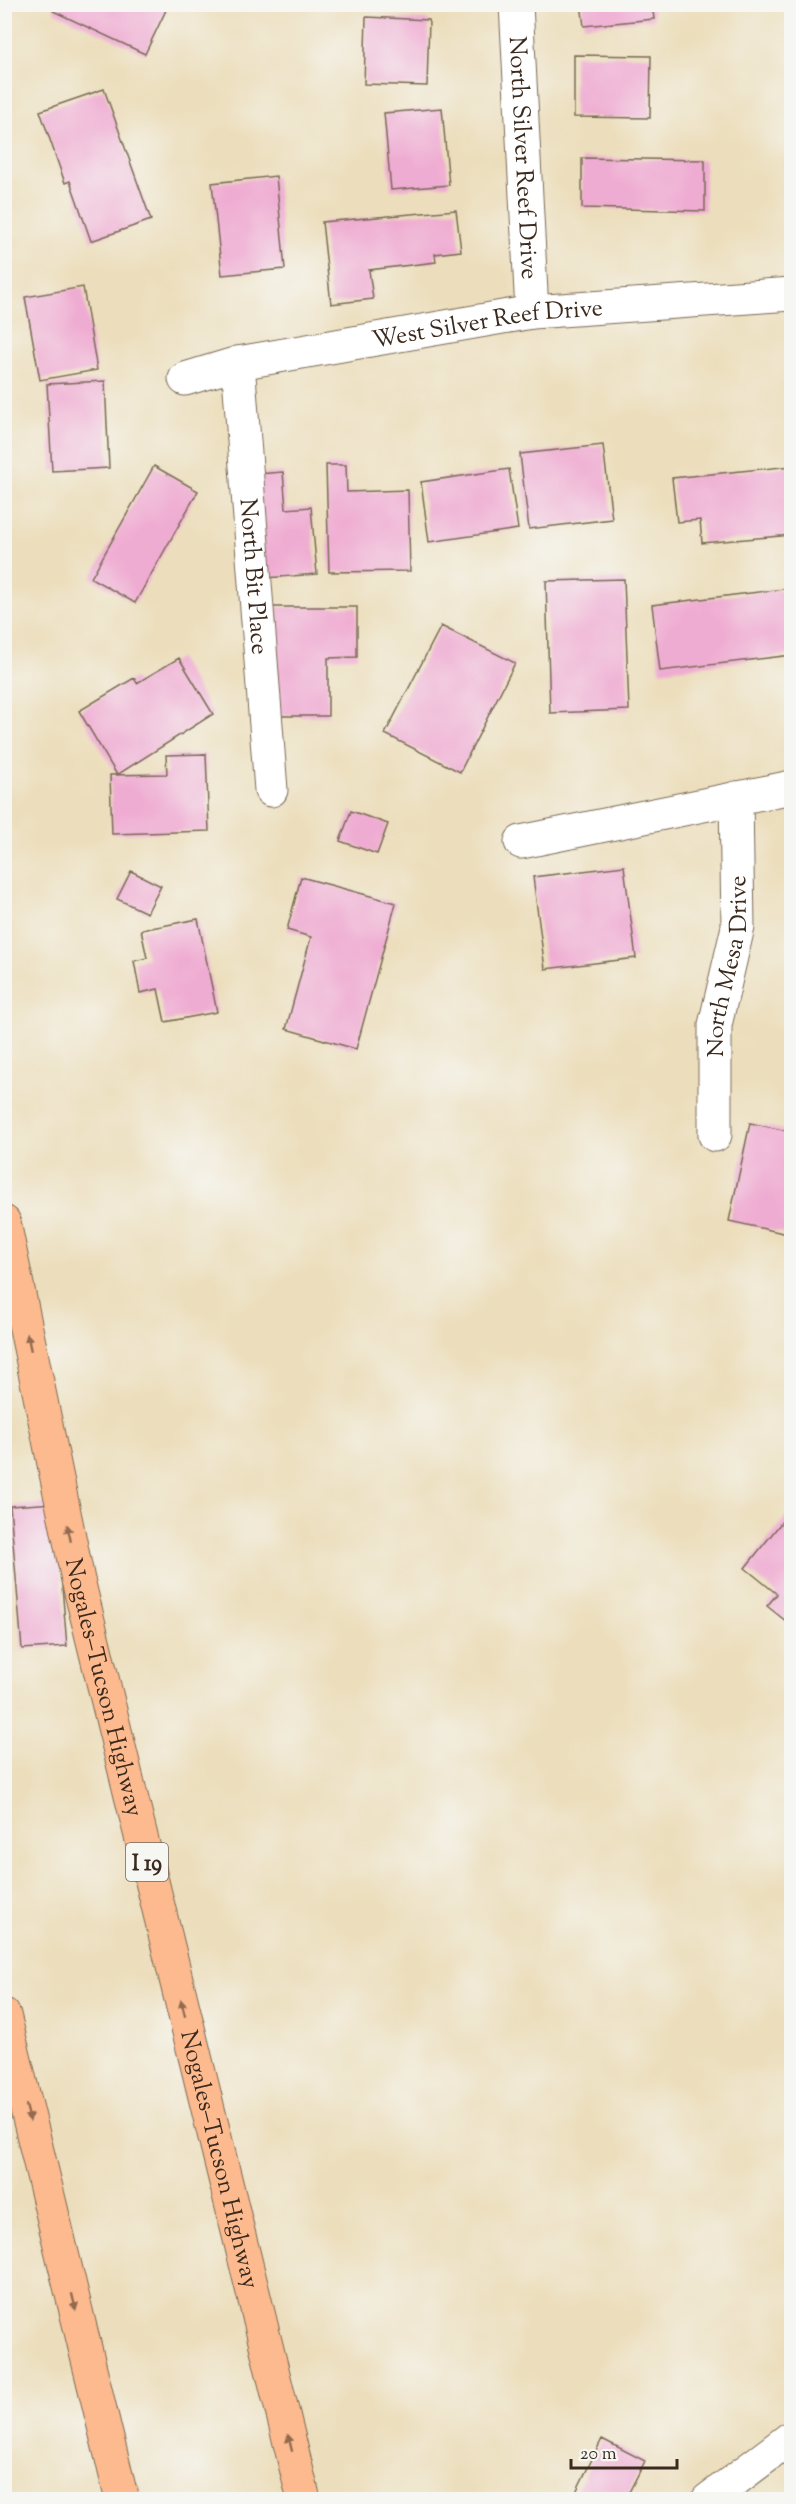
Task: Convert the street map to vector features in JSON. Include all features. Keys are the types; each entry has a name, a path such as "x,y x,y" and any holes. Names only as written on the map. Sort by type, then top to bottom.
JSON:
{"highway":[{"name":"Nogales–Tucson Highway","path":"4,1222 78,1580 303,2499"},
{"path":"4,2015 122,2499"}],"street":[{"name":"North Silver Reef Drive","path":"516,4 532,312"},
{"name":"West Silver Reef Drive","path":"185,379 238,363 532,312 792,294"},
{"name":"North Bit Place","path":"238,363 271,790"},
{"path":"521,842 792,787"},
{"name":"North Mesa Drive","path":"715,1135 715,1025 738,927 736,798"},
{"path":"708,2499 792,2437"}],"building":[{"path":"57,4 154,4 166,10 145,54 53,11"},
{"path":"581,4 652,4 654,19 584,26"},
{"path":"366,17 429,20 427,86 364,84"},
{"path":"574,55 651,56 650,118 574,117"},
{"path":"104,89 151,220 91,241 70,181 65,183 40,111"},
{"path":"442,108 449,185 391,190 384,113"},
{"path":"582,158 705,160 705,211 582,208"},
{"path":"276,176 285,269 222,275 212,183"},
{"path":"456,210 461,251 435,254 436,262 369,270 373,299 331,304 322,222"},
{"path":"83,287 97,370 40,380 25,297"},
{"path":"105,381 109,468 52,471 47,384"},
{"path":"603,445 612,519 529,529 520,454"},
{"path":"326,465 346,465 347,492 408,490 410,571 329,572"},
{"path":"154,466 198,491 135,603 91,578"},
{"path":"792,466 792,535 702,543 700,520 677,522 672,478"},
{"path":"509,469 518,529 429,542 421,482"},
{"path":"283,472 286,509 311,507 317,574 265,578 257,474"},
{"path":"624,579 629,710 550,713 546,581"},
{"path":"792,588 792,655 660,671 652,605"},
{"path":"264,607 357,607 357,657 328,658 328,716 272,716"},
{"path":"441,626 515,663 460,772 385,734"},
{"path":"179,658 213,714 117,775 79,711 134,678 137,683"},
{"path":"206,754 209,831 112,834 110,775 167,774 166,755"},
{"path":"351,811 388,824 377,854 340,841"},
{"path":"624,866 636,958 545,969 533,877"},
{"path":"131,871 161,886 147,913 117,899"},
{"path":"301,877 396,903 356,1049 286,1029 311,937 287,930"},
{"path":"198,919 217,1012 165,1022 158,989 140,993 134,961 147,958 141,930"},
{"path":"750,1123 792,1132 792,1235 729,1221"},
{"path":"55,1503 67,1646 22,1649 10,1506"},
{"path":"792,1509 792,1626 767,1606 777,1594 745,1568"},
{"path":"602,2439 645,2461 625,2500 572,2500"}]}
